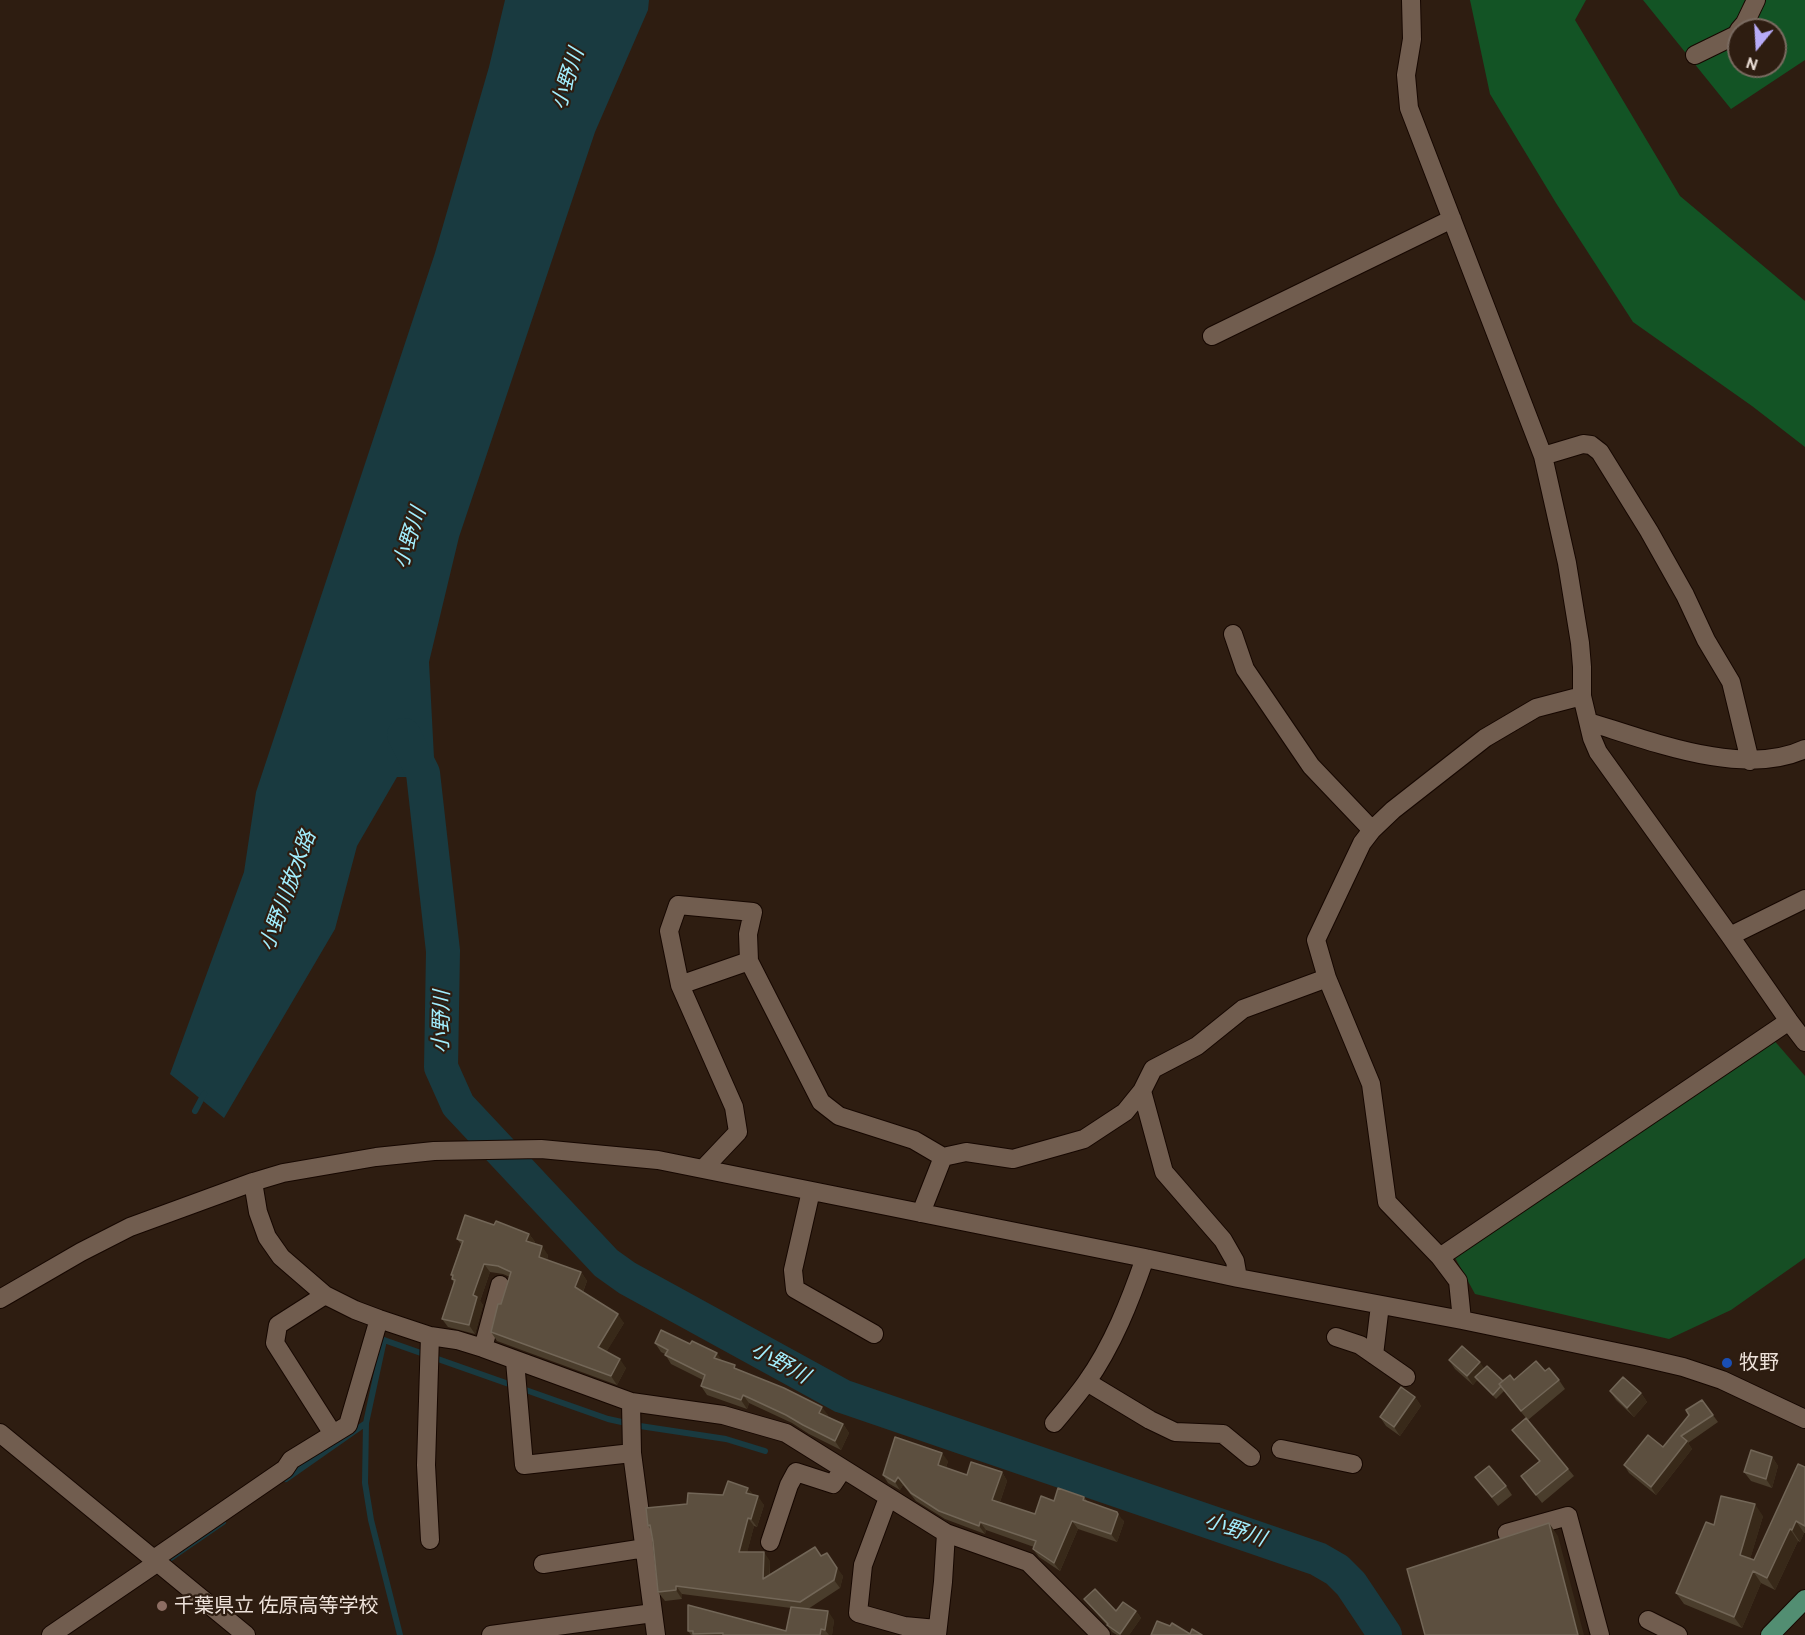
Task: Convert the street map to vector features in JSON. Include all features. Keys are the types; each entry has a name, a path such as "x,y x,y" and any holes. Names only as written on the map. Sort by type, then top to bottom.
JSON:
{"main road":[{"path":"1770,1635 1805,1599"}],"street":[{"path":"1411,0 1412,39 1406,75 1409,108 1543,456 1567,563 1580,642 1582,696 1592,738 1598,752 1805,1042"},
{"path":"1747,18 1756,0"},
{"path":"1695,55 1727,39"},
{"path":"1212,336 1452,219"},
{"path":"1543,456 1583,444 1591,445 1600,452 1680,586 1706,640 1731,682 1750,761"},
{"path":"1233,634 1245,669 1311,766 1372,830"},
{"path":"1462,1320 1458,1281 1440,1257 1388,1202 1371,1084 1327,978 1316,939 1362,843 1393,810 1485,738 1536,708 1582,696"},
{"path":"1589,722 1695,753 1750,761 1791,756 1805,749"},
{"path":"1730,936 1805,899"},
{"path":"703,1169 738,1132 734,1107 680,985 669,931 678,904 753,912 748,934 749,961 821,1102 839,1116 914,1140 943,1157 966,1152 1013,1159 1084,1139 1125,1112 1142,1091 1153,1069 1197,1046 1242,1010 1327,978"},
{"path":"680,985 749,961"},
{"path":"1440,1257 1789,1021"},
{"path":"1142,1091 1164,1172 1223,1240 1235,1262 1238,1278"},
{"path":"0,1299 81,1252 130,1227 283,1173 376,1157 456,1150 542,1149 658,1160 1238,1278 1462,1320 1683,1367 1722,1380 1805,1419"},
{"path":"921,1214 943,1157"},
{"path":"253,1182 258,1212 267,1237 281,1257 325,1295 356,1311 430,1336 457,1340 483,1348 631,1402 723,1415 786,1433 946,1533 1028,1562 1101,1635"},
{"path":"811,1191 793,1270 795,1289 874,1334"},
{"path":"1054,1423 1087,1382 1115,1333 1130,1304 1145,1258"},
{"path":"483,1348 500,1285"},
{"path":"325,1295 278,1325 274,1343 333,1434"},
{"path":"1374,1355 1380,1305"},
{"path":"51,1635 158,1562 285,1469 291,1460 348,1425 379,1319"},
{"path":"430,1336 426,1465 430,1540"},
{"path":"1336,1337 1360,1345 1406,1377"},
{"path":"515,1361 524,1465 632,1453"},
{"path":"1087,1382 1149,1420 1175,1432 1223,1434 1251,1457"},
{"path":"631,1402 632,1453 656,1635"},
{"path":"0,1433 246,1635"},
{"path":"1281,1449 1353,1464"},
{"path":"770,1542 789,1485 796,1472 833,1484 843,1469"},
{"path":"888,1498 863,1565 858,1613 904,1626 937,1632 946,1533"},
{"path":"1507,1533 1568,1516 1600,1635"},
{"path":"543,1564 645,1548"},
{"path":"491,1635 562,1630 653,1613"},
{"path":"1648,1620 1678,1635"}],"green space":[{"path":"1470,0 1586,0 1575,20 1680,196 1805,301 1805,447 1752,406 1633,322 1556,203 1490,94"},
{"path":"1643,0 1805,0 1805,60 1787,72 1787,18 1727,18 1727,78 1778,78 1731,109"},
{"path":"1772,1038 1805,1076 1805,1258 1731,1310 1669,1339 1475,1294 1453,1254"}],"water":[{"path":"505,0 649,0 648,10 595,132 459,537 429,662 435,777 397,777 357,846 335,929 224,1118 170,1074 244,872 256,792 435,253 489,67"}],"building":[{"path":"465,1215 494,1225 496,1221 529,1234 526,1241 542,1246 539,1257 581,1272 575,1287 618,1314 598,1347 620,1359 611,1376 491,1332 498,1304 501,1304 511,1272 498,1266 484,1264 473,1295 477,1297 469,1325 442,1319 455,1280 451,1275 463,1241 457,1239"},
{"path":"661,1330 690,1344 692,1341 717,1353 714,1358 735,1365 734,1368 784,1388 822,1407 819,1413 843,1424 835,1441 743,1395 741,1400 701,1386 705,1375 665,1355 668,1350 655,1343"},
{"path":"1462,1346 1480,1362 1467,1376 1449,1360"},
{"path":"1536,1361 1545,1371 1549,1368 1559,1380 1521,1411 1499,1384 1510,1375 1514,1380"},
{"path":"1487,1366 1503,1381 1493,1395 1475,1377"},
{"path":"1623,1377 1641,1393 1627,1408 1610,1391"},
{"path":"1401,1387 1415,1397 1394,1427 1380,1417"},
{"path":"1702,1400 1713,1415 1681,1436 1687,1441 1651,1487 1624,1465 1648,1435 1663,1447 1689,1415 1686,1410"},
{"path":"1526,1418 1568,1469 1536,1495 1521,1476 1540,1461 1512,1430"},
{"path":"895,1437 942,1453 938,1465 967,1475 971,1462 1002,1472 992,1500 1035,1514 1041,1496 1054,1501 1058,1488 1084,1497 1083,1500 1117,1512 1111,1534 1072,1521 1054,1563 1033,1549 1036,1541 980,1522 979,1526 939,1511 911,1493 898,1477 895,1482 883,1475"},
{"path":"1751,1450 1772,1457 1766,1479 1744,1472"},
{"path":"1798,1464 1805,1467 1805,1526 1796,1521 1792,1530 1790,1529 1767,1578 1753,1571 1734,1617 1676,1593 1706,1522 1714,1525 1721,1496 1755,1504 1740,1555 1754,1560"},
{"path":"1489,1466 1506,1486 1492,1497 1475,1477"},
{"path":"728,1481 748,1488 746,1493 758,1496 751,1519 748,1518 739,1552 764,1552 763,1579 815,1547 821,1556 827,1553 837,1568 834,1580 800,1602 676,1586 676,1590 658,1592 653,1542 646,1508 687,1504 688,1493 723,1495"},
{"path":"1549,1523 1578,1635 1425,1635 1407,1569"},
{"path":"1095,1589 1116,1611 1123,1602 1136,1611 1120,1634 1107,1625 1084,1599"},
{"path":"688,1605 786,1631 791,1607 828,1611 825,1630 821,1629 820,1635 693,1634 693,1631 688,1631"},
{"path":"1157,1621 1170,1626 1172,1623 1190,1634 1192,1629 1202,1635 1151,1635"}],"waterway":[{"name":"小野川","path":"404,735 423,773 443,951 441,1067 458,1105 606,1263 627,1278 842,1396 1318,1559 1337,1570 1351,1584 1385,1635"},
{"name":"小野川放水路","path":"195,1111 204,1094"},
{"path":"286,1479 366,1423 384,1340 608,1419 726,1439 765,1451"},
{"path":"366,1423 365,1483 371,1520 400,1635"},
{"path":"162,1564 223,1522"}],"place":[{"name":"牧野","path":"1727,1363"},
{"name":"千葉県立 佐原高等学校","path":"162,1606"}]}
